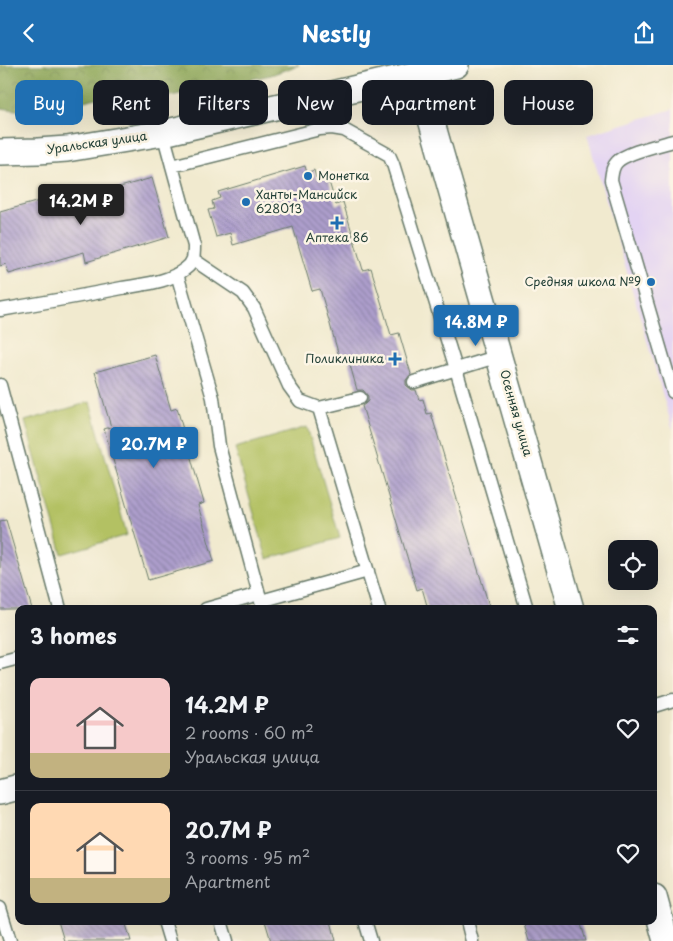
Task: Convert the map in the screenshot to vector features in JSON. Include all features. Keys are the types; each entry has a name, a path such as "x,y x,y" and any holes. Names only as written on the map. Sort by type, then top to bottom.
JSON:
{"street":[{"name":"Уральская улица","path":"0,152 67,149 163,133 456,65"},
{"name":"Осенняя улица","path":"418,74 570,605"},
{"path":"0,792 15,788"},
{"path":"657,908 666,941"}],"lane":[{"path":"172,166 320,129 332,128 344,130 389,155 394,164 526,605"},
{"path":"0,310 162,280 177,275 186,269 194,260 194,246 163,133"},
{"path":"673,141 629,155 618,161 612,170 612,180 673,392"},
{"path":"194,260 242,293 254,308 289,387 300,401 319,409 360,398"},
{"path":"177,275 214,398 219,446 261,601"},
{"path":"414,382 499,356"},
{"path":"0,385 59,605"},
{"path":"319,409 378,605"},
{"path":"234,605 261,601 368,571"},
{"path":"0,663 15,660"},
{"path":"657,705 673,700"},
{"path":"0,909 10,941"},
{"path":"165,925 170,941"},
{"path":"222,925 227,941"},
{"path":"366,925 371,941"},
{"path":"467,925 472,941"}],"shaded area":[{"name":"Средняя школа №9","path":"673,109 673,430 587,135"}],"green space":[{"path":"0,65 299,65 271,75 247,80 179,80 179,94 169,96 169,80 93,80 93,99 83,101 83,80 15,80 15,110 0,108"},
{"path":"90,402 127,535 62,554 25,421"},
{"path":"307,427 340,538 267,559 235,448"}],"building":[{"path":"305,166 307,173 314,170 316,178 327,175 336,205 343,202 363,270 371,268 391,335 399,333 411,374 406,380 406,385 412,390 416,390 419,400 423,399 427,414 431,413 489,605 427,605 422,588 417,590 362,406 368,401 368,396 363,390 357,390 347,354 339,356 320,289 312,291 293,227 233,245 230,233 216,237 208,210 214,209 212,201 220,198 218,192"},
{"path":"152,178 169,237 86,262 84,252 9,274 6,264 0,266 0,212 75,191 77,199"},
{"path":"155,355 171,410 177,408 204,503 198,505 214,561 148,580 104,429 111,427 95,372"},
{"path":"6,520 31,605 15,605 15,609 0,609 0,521"},
{"path":"59,925 126,925 131,941 64,941"},
{"path":"266,925 332,925 336,941 271,941"},
{"path":"524,925 581,925 586,941 529,941"}],"place":[{"name":"Монетка","path":"308,176"},
{"name":"Ханты-Мансийск 628013","path":"246,202"},
{"name":"Аптека 86","path":"337,223"},
{"name":"Средняя школа №9","path":"651,282"},
{"name":"Поликлиника","path":"395,359"}]}
